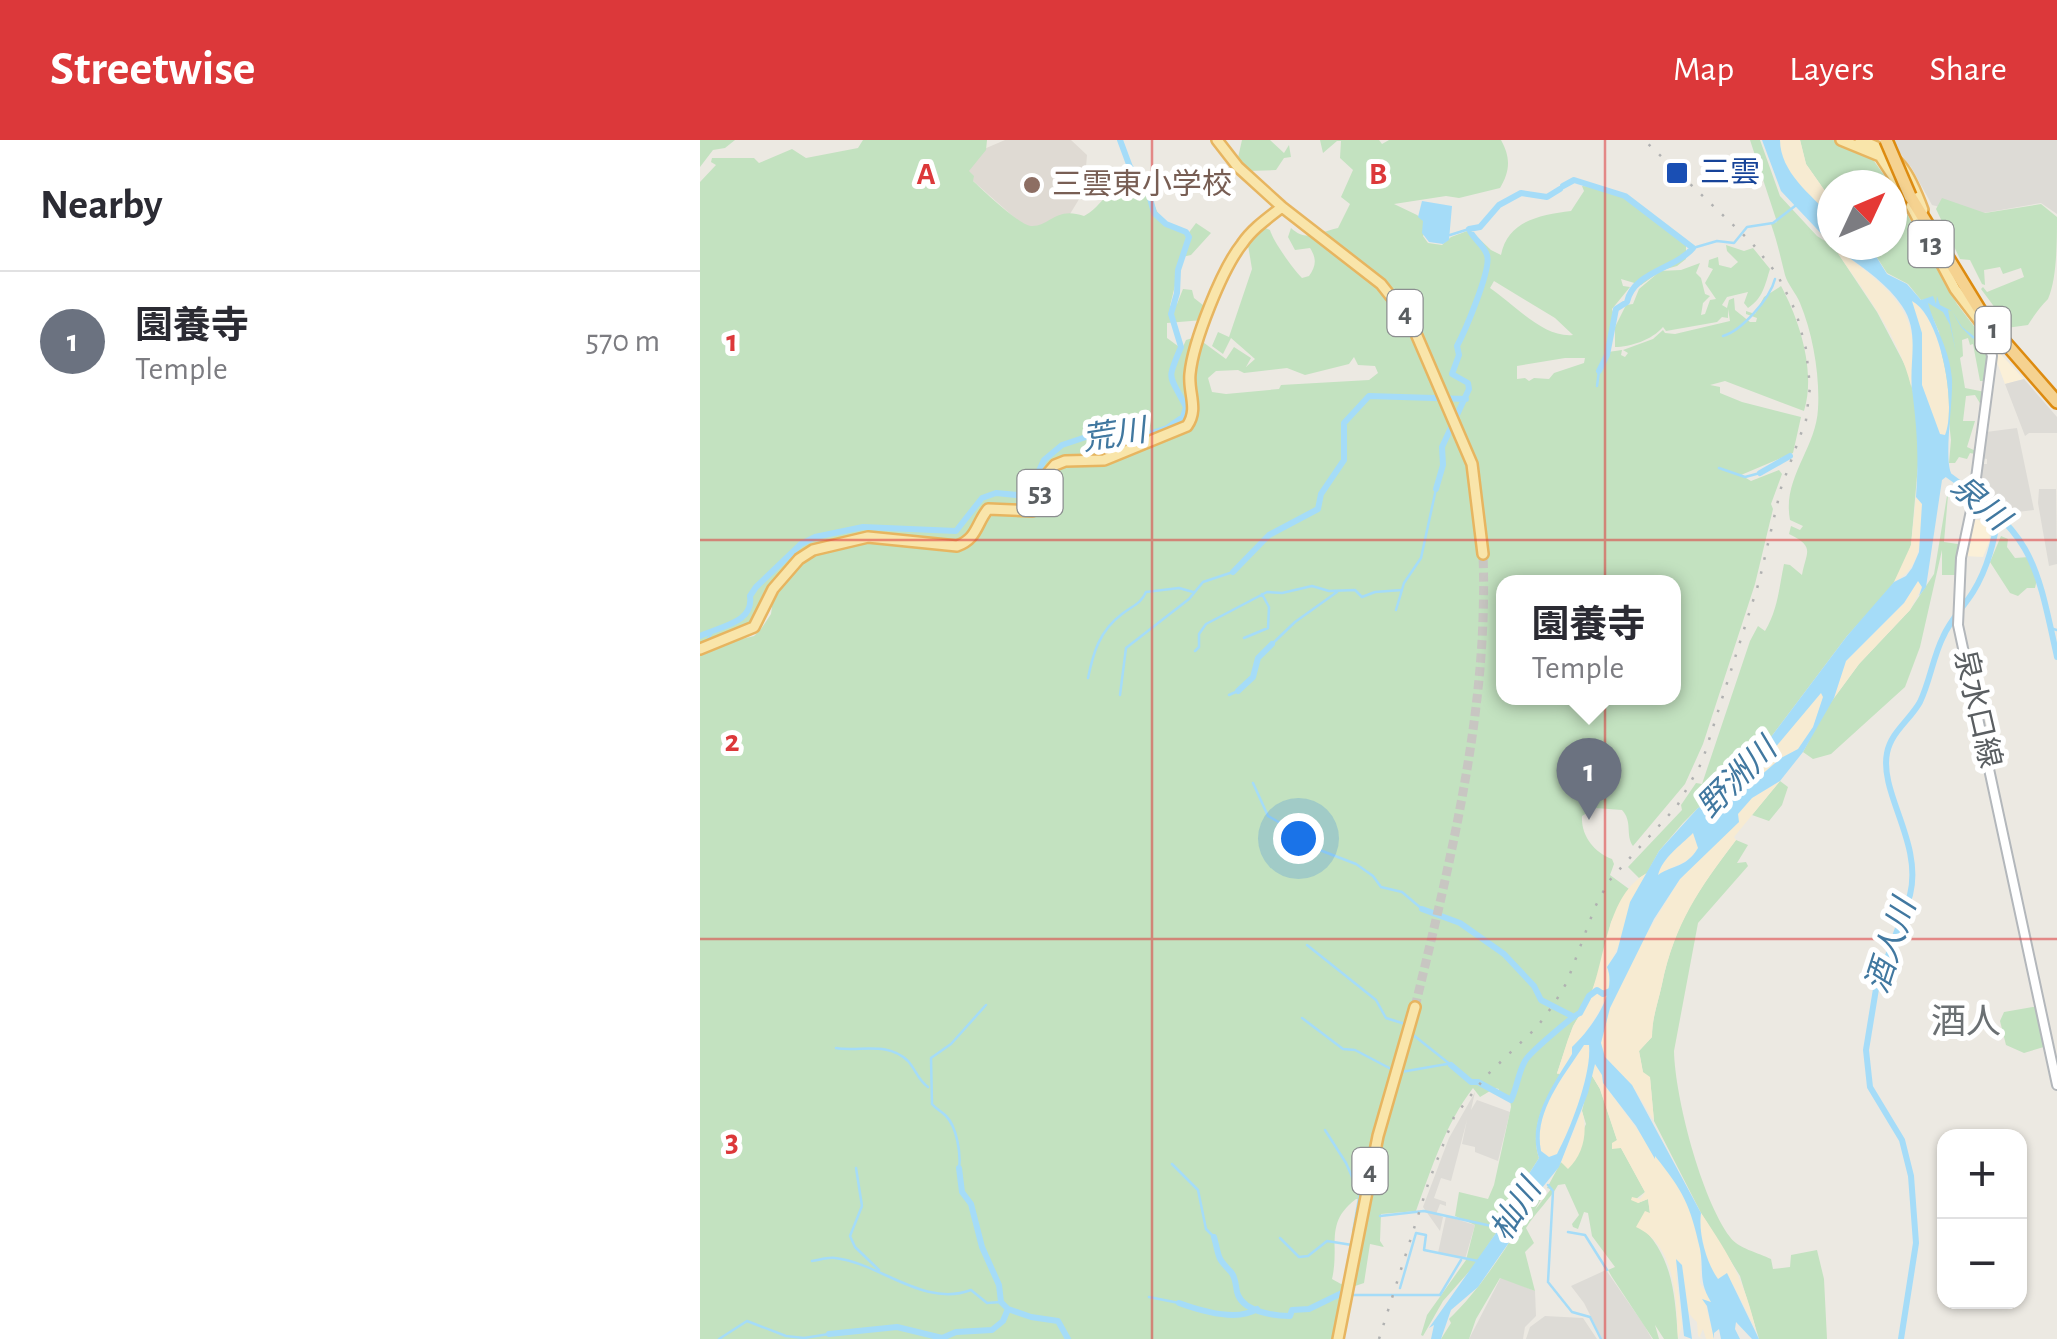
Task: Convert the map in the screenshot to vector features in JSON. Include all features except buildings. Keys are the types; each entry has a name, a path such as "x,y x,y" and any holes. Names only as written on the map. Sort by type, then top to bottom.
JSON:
{"highway":[{"name":"1","path":"1886,140 1910,196 1981,323 2057,402"},
{"name":"1","path":"1926,226 1996,338 2057,410"}],"main road":[{"name":"4","path":"1217,140 1238,167 1282,207 1382,284 1411,322 1472,464 1483,554"},
{"name":"13","path":"1840,140 1886,150 1906,169 1940,248"},
{"name":"13","path":"1863,143 1891,169 1955,289 1981,323"},
{"name":"53","path":"700,648 754,627 773,589 799,559 813,550 868,537 958,546 977,532 988,509 1032,511 1055,465 1104,460 1188,426 1194,406 1190,373 1210,308 1242,244 1282,207"},
{"name":"泉水口線","path":"1996,338 1988,346 1992,356 1974,500 1964,542 1958,612 2057,1084"},
{"name":"4","path":"1338,1339 1378,1136 1415,1006"}],"shaded area":[{"name":"三雲東小学校","path":"1005,140 1071,140 1087,155 1084,191 1070,214 1043,228 1024,226 963,172 984,149"},
{"path":"1889,140 2057,140 2057,214 2041,203 1972,215 1932,205 1911,167"},
{"path":"1994,347 2024,379 2005,384"},
{"path":"2024,379 2057,417 2057,433 2025,436 2005,384"},
{"path":"2017,428 2034,510 2009,513 1977,485 1981,464 1987,464 1987,459 1981,458 1986,432"},
{"path":"2039,489 2056,489 2057,564 2049,566 2038,503"},
{"path":"1973,519 1988,522 1990,540 1983,557 1964,556"},
{"path":"1475,1092 1471,1110 1477,1100 1510,1112 1498,1161 1462,1144 1467,1120 1451,1181 1441,1178 1434,1198 1446,1202 1446,1206 1440,1204 1436,1214 1443,1217 1440,1231 1423,1207 1449,1138"},
{"path":"1446,1216 1475,1225 1465,1259 1438,1253"},
{"path":"1606,1270 1652,1339 1602,1339 1571,1286"},
{"path":"1501,1277 1535,1291 1536,1316 1525,1327 1523,1339 1469,1339"},
{"path":"1545,1316 1583,1318 1597,1339 1526,1339 1530,1327"}],"green space":[{"path":"700,140 735,140 725,148 713,150 700,167"},
{"path":"863,140 987,140 986,150 969,171 973,181 1010,214 1031,226 1066,213 1084,216 1121,185 1132,196 1132,182 1124,182 1137,174 1165,222 1187,235 1196,223 1211,233 1191,255 1182,257 1170,306 1177,304 1183,289 1192,290 1194,298 1208,309 1203,320 1167,323 1167,338 1182,349 1186,340 1196,337 1226,359 1234,347 1251,358 1246,367 1255,359 1231,338 1223,354 1212,346 1218,332 1229,337 1252,269 1248,245 1263,227 1270,230 1298,274 1302,278 1309,276 1314,256 1310,248 1295,250 1288,237 1291,228 1308,236 1338,228 1350,204 1341,197 1353,170 1340,158 1341,141 1323,153 1320,140 1379,140 1382,144 1389,140 1501,140 1508,164 1500,188 1459,198 1446,196 1394,204 1429,225 1423,236 1428,243 1442,245 1470,230 1501,255 1511,234 1527,221 1571,211 1584,191 1582,186 1625,198 1686,246 1686,259 1659,271 1681,270 1700,263 1696,273 1705,294 1710,296 1703,303 1701,315 1710,300 1716,299 1705,283 1713,269 1708,267 1709,260 1718,257 1719,265 1731,268 1738,262 1726,245 1744,251 1753,248 1770,269 1760,295 1748,308 1744,303 1748,292 1727,297 1722,305 1727,308 1734,298 1735,310 1756,322 1757,318 1746,311 1755,314 1764,297 1781,286 1800,331 1807,364 1804,411 1725,381 1710,385 1742,402 1801,417 1793,453 1741,475 1751,481 1779,470 1782,474 1771,504 1755,584 1703,744 1685,784 1633,846 1622,810 1595,808 1582,816 1590,842 1612,859 1610,875 1629,889 1611,922 1601,967 1588,1002 1573,1026 1557,1073 1560,1074 1540,1114 1536,1136 1539,1158 1496,1233 1443,1301 1423,1336 1427,1315 1466,1260 1475,1225 1455,1216 1459,1192 1488,1199 1494,1185 1511,1107 1510,1098 1498,1094 1499,1089 1480,1097 1473,1088 1463,1102 1440,1147 1416,1211 1381,1214 1380,1241 1384,1247 1370,1244 1364,1283 1346,1289 1336,1339 700,1339 700,651 735,637 738,640 754,636 771,614 774,592 801,560 812,553 837,548 842,541 807,553 779,574 753,625 700,646 700,182 716,165 712,158 754,158 759,163 792,149 806,158 858,148","holes":["1658,273 1639,289 1633,304 1626,305 1615,327 1615,347 1640,342 1663,327 1666,331 1717,322 1728,318 1728,309 1730,321 1675,334 1665,333 1663,330 1653,339 1623,350 1628,353 1625,357 1622,350 1608,352 1612,309 1630,287 1623,286 1621,279 1641,285","1494,281 1555,318 1573,335 1551,331 1529,319 1490,288","1354,357 1358,365 1375,366 1378,373 1369,380 1281,385 1279,389 1226,394 1212,392 1208,378 1216,371 1244,373 1287,368 1305,375 1349,364","1565,358 1585,358 1584,363 1554,373 1549,379 1517,379 1517,366","1356,1199 1366,1199 1352,1281 1341,1284 1332,1279 1336,1226"]},
{"path":"1242,140 1270,140 1284,153 1289,145 1291,157 1284,158 1276,170 1248,171 1237,162"},
{"path":"1750,140 1760,140 1780,196 1817,236 1817,260 1842,260 1877,312 1907,369 1917,407 1920,442 1911,545 1889,590 1847,636 1771,737 1729,774 1711,803 1698,808 1683,823 1659,851 1647,873 1639,878 1628,867 1682,810 1681,805 1696,783 1702,784 1750,641 1758,626 1765,631 1773,615 1784,564 1802,575 1807,555 1803,543 1789,534 1791,526 1800,530 1803,526 1790,520 1789,505 1795,477 1816,424 1817,369 1805,315 1785,275 1771,224 1777,222"},
{"path":"1800,140 1851,140 1880,170 1817,170 1817,180 1806,164"},
{"path":"1942,198 1985,213 2041,204 2057,217 2051,291 2028,325 1999,329 2004,320 1981,289 1987,292 2024,277 2021,268 2003,274 2000,267 1984,270 1985,285 1982,284 1970,260 1960,259 1936,209"},
{"path":"1907,214 1957,304 1980,334 1988,355 1980,381 1973,344 1968,338 1962,340 1960,358 1965,388 1985,392 1981,405 1975,395 1966,396 1963,421 1975,421 1967,447 1976,451 1967,459 1959,457 1955,463 1949,463 1951,440 1939,332 1928,299 1921,300 1908,284 1887,273 1879,260 1907,260"},
{"path":"1949,484 1944,542 1958,544 1957,575 1942,575 1942,550 1920,647 1905,687 1831,754 1813,759 1803,752 1826,709 1859,664 1910,610 1934,574"},
{"path":"2001,536 2008,539 2007,547 2015,558 2029,557 2037,579 2035,588 2027,588 2018,596 2010,593 1990,562"},
{"path":"1780,781 1788,787 1782,805 1769,821 1752,815"},
{"path":"1736,840 1748,845 1737,863 1746,862 1748,866 1698,923 1674,1051 1679,1094 1691,1147 1709,1198 1733,1241 1771,1259 1773,1269 1790,1267 1791,1255 1817,1250 1824,1279 1827,1339 1759,1339 1740,1276 1701,1213 1654,1121 1650,1078 1643,1073 1639,1051 1652,1037 1667,962 1681,924 1699,891"},
{"path":"2039,1006 2047,1046 2024,1053 2006,1045 2000,1021 2004,1012"},
{"path":"1591,1074 1617,1140 1613,1148 1621,1148 1645,1192 1636,1199 1638,1203 1648,1199 1650,1214 1638,1224 1659,1248 1670,1276 1678,1339 1664,1339 1655,1325 1659,1339 1653,1339 1608,1270 1615,1267 1592,1236 1588,1213 1584,1212 1578,1229 1573,1227 1579,1215 1565,1184 1558,1185 1526,1228 1534,1243 1525,1252 1535,1291 1500,1278 1469,1339 1441,1339 1451,1323 1449,1319 1491,1270 1532,1203 1545,1192 1535,1210 1551,1189 1547,1188 1561,1162 1567,1166 1586,1124 1582,1111"}],"sand":[{"path":"1780,140 1800,140 1806,164 1817,180 1817,202 1791,173"},
{"path":"1843,260 1851,260 1886,288 1907,319 1914,360 1911,386 1898,349"},
{"path":"1911,300 1931,324 1944,362 1949,403 1945,435 1940,434 1922,385 1922,354"},
{"path":"1916,497 1922,504 1919,548 1911,568 1894,582 1911,545"},
{"path":"1919,580 1922,587 1910,610 1859,664 1834,698 1846,661 1904,603"},
{"path":"1821,692 1823,697 1813,727 1798,749 1781,758 1744,790 1748,780"},
{"path":"1780,781 1734,837 1736,840 1690,908 1674,943 1652,1037 1639,1051 1643,1072 1650,1077 1654,1121 1632,1085 1605,1057 1601,1043 1610,1008 1633,956 1680,879 1752,798"},
{"path":"1693,832 1698,848 1684,862 1658,876 1668,857"},
{"path":"1647,873 1607,967 1610,979 1602,1006 1562,1073 1557,1074 1572,1029 1591,994 1616,911 1623,896"},
{"path":"1584,1045 1589,1045 1589,1057 1579,1101 1557,1154 1549,1157 1541,1151 1540,1136 1546,1108"},
{"path":"1595,1064 1603,1083 1687,1197 1701,1251 1700,1283 1713,1303 1705,1301 1714,1339 1706,1339 1703,1329 1703,1339 1698,1336 1697,1322 1685,1304 1675,1266 1682,1325 1678,1339 1672,1276 1660,1247 1636,1227 1645,1211 1650,1213 1648,1199 1638,1203 1631,1200 1640,1199 1645,1192 1621,1148 1612,1149 1617,1140 1591,1074"},
{"path":"1582,1111 1583,1142 1568,1169 1561,1162"},
{"path":"1701,1213 1735,1269 1756,1330 1734,1286 1718,1279 1709,1269 1699,1224"}],"water":[{"path":"1762,140 1780,140 1791,173 1817,202 1817,229 1781,191"},
{"path":"1422,201 1452,206 1449,240 1443,244 1429,242 1422,233 1423,221 1418,217"},
{"path":"1852,260 1878,260 1887,274 1907,284 1921,300 1933,296 1936,304 1937,296 1940,305 1952,311 1948,310 1956,352 1943,312 1928,303 1948,358 1952,390 1948,454 1951,473 1942,480 1926,587 1919,596 1922,587 1918,581 1904,603 1846,661 1834,698 1803,752 1780,781 1752,798 1738,814 1739,822 1680,879 1654,919 1610,1008 1601,1043 1605,1057 1632,1085 1701,1213 1702,1239 1714,1273 1718,1279 1727,1273 1759,1339 1752,1339 1736,1322 1740,1339 1721,1339 1719,1329 1714,1339 1702,1299 1711,1302 1704,1288 1700,1249 1689,1209 1636,1126 1603,1083 1595,1064 1559,1167 1528,1205 1517,1231 1478,1287 1451,1310 1441,1339 1431,1339 1434,1325 1429,1328 1496,1233 1539,1158 1536,1130 1544,1103 1572,1054 1572,1047 1606,999 1607,967 1617,952 1630,902 1659,851 1698,808 1711,803 1737,759 1754,742 1762,743 1771,737 1847,636 1894,582 1906,576 1919,552 1922,504 1916,497 1911,326 1902,306","holes":["1912,301 1931,324 1944,363 1949,404 1945,435 1940,434 1922,385 1922,333","1821,693 1813,727 1798,749 1781,758 1745,789 1748,780","1693,833 1698,848 1684,862 1658,875 1668,857","1584,1045 1589,1045 1584,1085 1557,1154 1549,1157 1541,1151 1540,1137 1546,1108"]},
{"path":"1676,1259 1682,1265 1692,1339 1684,1336"}],"waterway":[{"name":"荒川","path":"700,636 741,618 756,587 801,544 815,537 863,527 956,531 982,498 996,493 1027,496 1044,460 1062,445 1095,434 1137,438 1167,428 1183,417 1186,407 1172,377 1181,347 1171,314 1178,270 1189,237 1154,213 1147,187 1130,167 1120,140"},
{"path":"1563,186 1574,180 1625,196 1693,248 1637,284 1627,302 1616,309 1607,355 1599,371"},
{"path":"1436,489 1443,465 1442,447 1469,389 1468,383 1452,374 1459,355 1457,346 1487,262 1486,251 1469,229 1480,227 1499,205 1521,193 1547,197 1560,189"},
{"path":"1693,248 1717,241 1734,243 1747,227 1773,223 1795,206"},
{"path":"1450,235 1469,229"},
{"path":"1723,336 1754,313 1775,279"},
{"path":"1597,386 1599,371"},
{"path":"1233,572 1269,535 1318,509 1321,494 1344,460 1344,423 1369,396 1466,399"},
{"path":"1760,473 1790,456"},
{"path":"1719,468 1745,477 1760,473"},
{"name":"泉川","path":"1944,472 1996,513 2025,549 2035,570 2057,657"},
{"path":"1396,610 1404,583 1421,558 1436,489"},
{"name":"酒人川","path":"1901,1339 1916,1243 1911,1176 1902,1140 1870,1087 1866,1050 1876,989 1910,895 1912,876 1911,856 1889,785 1887,753 1892,739 1920,702 1946,631 1983,573 1999,513"},
{"path":"1120,695 1126,648 1189,599 1203,582 1233,572"},
{"path":"1195,651 1206,624 1267,592 1312,586 1329,591 1355,590 1362,597 1402,590"},
{"path":"1088,678 1102,635 1146,592 1179,588 1193,592"},
{"path":"1272,644 1337,592"},
{"path":"1244,638 1268,628 1269,607 1262,594"},
{"name":"泉川","path":"2050,628 2057,630"},
{"path":"704,644 714,630"},
{"path":"1238,691 1253,677 1258,658 1272,644"},
{"path":"1229,695 1238,691"},
{"path":"1253,783 1268,816 1310,840 1317,849 1356,864 1381,887 1402,892 1422,909"},
{"path":"1422,909 1460,923 1504,954 1534,986 1541,1000 1572,1016"},
{"path":"1307,945 1376,1000 1386,1018 1405,1024"},
{"path":"1451,1065 1471,1082 1511,1100 1528,1057 1580,1013 1589,996 1597,990 1603,994 1610,991"},
{"path":"959,1168 953,1127 932,1104 931,1058 951,1044 986,1005"},
{"path":"1302,1018 1343,1049 1355,1050 1393,1070"},
{"path":"1412,1034 1451,1065"},
{"path":"836,1048 891,1051 908,1061 928,1087"},
{"path":"1401,1072 1447,1064"},
{"path":"1325,1130 1361,1197"},
{"path":"1172,1164 1198,1190 1206,1229 1214,1237"},
{"path":"856,1168 862,1206 850,1236 855,1247 879,1270"},
{"path":"959,1168 962,1192 971,1204 982,1247 999,1285 1001,1302 1008,1309"},
{"name":"杣川","path":"1548,1185 1553,1191 1548,1282 1572,1312 1590,1317 1601,1339"},
{"path":"1355,1231 1361,1197"},
{"name":"杣川","path":"1380,1216 1424,1211 1496,1227"},
{"path":"1568,1232 1585,1235 1607,1270"},
{"path":"1400,1288 1416,1233 1426,1235 1424,1250 1478,1261"},
{"path":"1214,1237 1219,1257 1234,1278 1238,1295 1254,1309 1290,1316 1292,1310 1309,1309 1344,1292"},
{"path":"1280,1238 1299,1257 1308,1256 1327,1241 1352,1245"},
{"path":"812,1261 832,1258 852,1262 919,1289 954,1294 971,1290 987,1303 1001,1302"},
{"path":"1350,1295 1440,1295 1461,1260"},
{"path":"1149,1297 1179,1303"},
{"path":"1179,1303 1229,1315 1257,1309"},
{"name":"荒川","path":"829,1334 897,1327 942,1338 956,1332 992,1330 1003,1321 1008,1309 1058,1321 1068,1339"},
{"path":"719,1339 747,1321 786,1336 804,1338"},
{"name":"荒川","path":"804,1338 829,1334"}],"tunnel":[{"path":"1415,1007 1454,839 1474,726 1480,669 1483,554"}],"railway":[{"path":"1379,1339 1429,1181 1454,1117 1486,1076 1537,1027 1554,1004 1609,881 1677,806 1702,762 1759,582 1781,488 1806,420 1810,387 1806,349 1796,312 1777,274 1752,243 1644,140"}],"place":[{"name":"三雲","path":"1677,173"},
{"name":"三雲東小学校","path":"1032,185"},
{"name":"園養寺","path":"1589,820"}],"district":[{"name":"酒人","path":"1966,1022"}],"water label":[{"name":"野洲川","path":"1737,778"}]}
